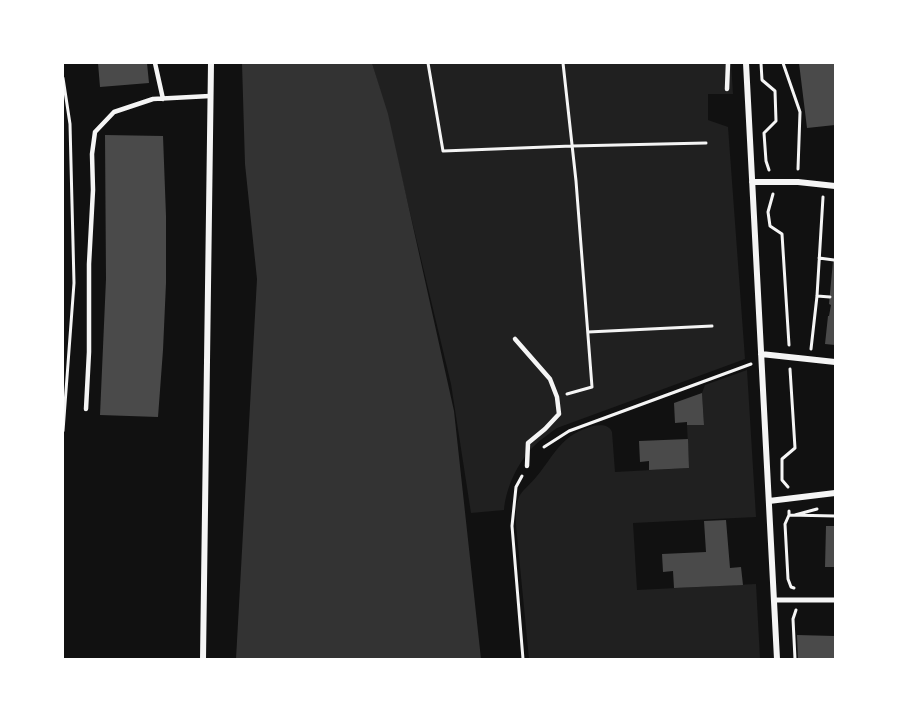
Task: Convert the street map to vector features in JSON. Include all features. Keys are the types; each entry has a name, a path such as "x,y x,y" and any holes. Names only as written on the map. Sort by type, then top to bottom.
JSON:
{"street":[{"path":"203,659 211,63"},
{"path":"746,63 777,659"},
{"path":"752,182 798,182 835,186"},
{"path":"761,357 789,357 835,362"},
{"path":"769,501 835,493"},
{"path":"774,600 835,600"}],"lane":[{"path":"154,63 163,99"},
{"path":"727,89 728,63"},
{"path":"86,410 93,190 92,154 95,132 114,112 153,99 210,96"},
{"path":"515,339 550,379 559,414 528,443 527,466"}],"path":[{"path":"428,63 443,151 705,143"},
{"path":"556,397 592,387 563,63"},
{"path":"761,63 762,80 775,92 776,121 764,133 766,161 773,196 768,212 770,226 782,234 795,447 782,459 782,480 788,486 789,499"},
{"path":"783,64 800,112 798,182"},
{"path":"63,78 70,124 74,283 63,431"},
{"path":"810,359 817,296 824,184"},
{"path":"819,258 834,260"},
{"path":"817,296 830,297"},
{"path":"588,332 712,326"},
{"path":"543,447 568,431 761,357"},
{"path":"523,659 512,526 516,487 527,466"},
{"path":"795,659 793,619 799,600 799,590 791,586 788,579 786,524 789,515 835,516"}],"shaded area":[{"path":"242,63 372,63 388,114 454,411 481,659 236,659 257,279 245,164"},
{"path":"372,63 731,63 733,94 708,94 708,120 728,127 745,359 557,428 528,452 510,484 504,510 471,513 451,384 384,104"},
{"path":"747,370 756,517 633,523 637,590 756,584 760,659 529,659 516,525 517,504 523,491 567,439 577,432 597,426 609,428 612,432 615,472 689,468 687,425 704,424 702,393 705,385"}],"building":[{"path":"98,63 147,63 149,83 100,87"},
{"path":"799,63 835,63 835,125 807,128"},
{"path":"105,135 163,136 166,283 158,417 100,415 106,279"},
{"path":"833,261 835,261 835,345 825,344 831,305 829,304"},
{"path":"702,393 704,425 687,425 687,422 675,423 674,403"},
{"path":"688,439 689,468 649,470 649,461 640,462 639,441"},
{"path":"726,520 730,568 741,567 743,585 674,588 673,571 663,572 662,554 706,552 704,521"},
{"path":"826,526 835,526 835,567 825,567"},
{"path":"797,635 835,636 835,659 798,659"}]}
